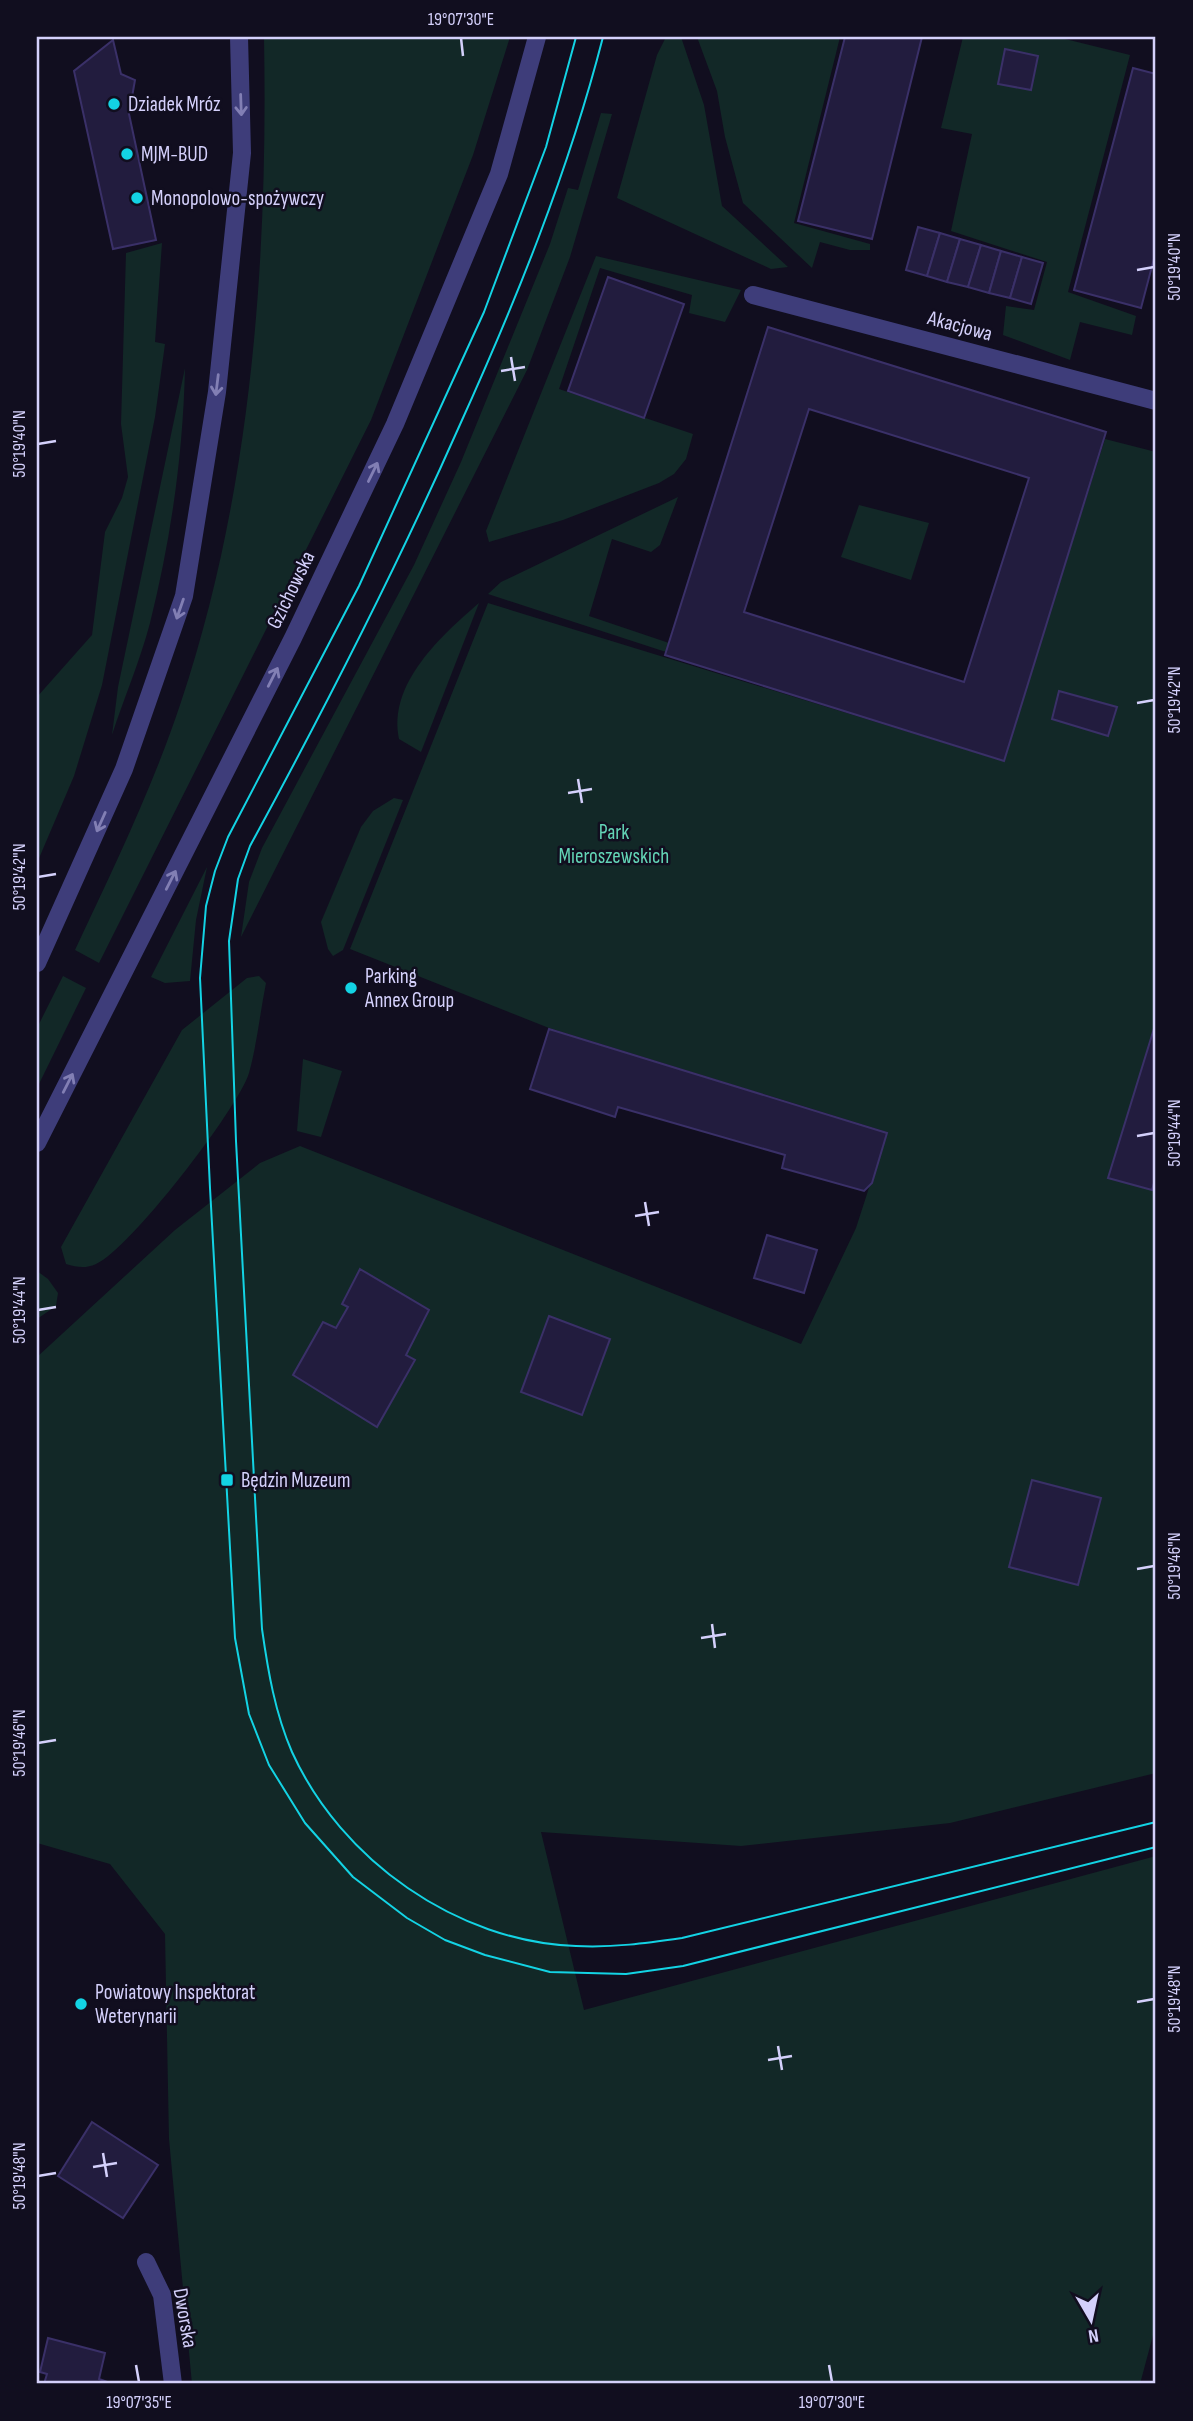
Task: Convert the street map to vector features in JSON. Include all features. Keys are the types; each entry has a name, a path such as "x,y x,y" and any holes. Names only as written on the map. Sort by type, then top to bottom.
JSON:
{"street":[{"path":"37,963 124,769 184,596 217,392 242,153 239,37"},
{"name":"Gzichowska","path":"37,1143 293,638 396,425 499,174 537,37"},
{"name":"Akacjowa","path":"753,295 1156,401"},
{"name":"Dworska","path":"146,2262 162,2295 173,2384"}],"green space":[{"path":"264,37 510,37 473,155 371,420 99,963 75,950 145,796 181,702 205,621 240,457 251,373 263,205"},
{"path":"666,37 681,37 704,105 722,206 788,267 771,269 617,198 657,55"},
{"path":"697,37 840,37 794,223 870,244 870,250 850,250 820,242 812,268 743,203 725,137 717,91"},
{"path":"963,37 1057,37 1130,55 1068,292 1136,316 1132,335 1080,322 1070,360 1003,335 1006,306 1034,310 1047,262 951,231 972,134 941,128"},
{"path":"601,113 612,114 570,257 527,370 241,937 249,882 262,848 414,565 461,462 550,244 568,188 578,190"},
{"path":"162,243 155,342 165,344 155,417 102,685 74,776 37,863 37,697 92,635 105,532 122,498 128,477 121,424 126,253"},
{"path":"596,256 741,290 725,322 689,313 692,295 600,268 559,389 693,434 686,459 674,474 659,483 563,520 489,542 486,531"},
{"path":"185,368 179,465 164,560 146,637 112,735 118,687"},
{"name":"Park Mieroszewskich","path":"1105,439 1156,452 1156,1773 950,1823 741,1846 541,1832 584,2010 1156,1856 1156,2324 1140,2384 192,2384 169,2139 165,1934 110,1864 37,1843 37,1357 175,1230 260,1163 300,1146 801,1344 856,1228 887,1132 549,1028 350,949 488,603 1003,761"},
{"path":"678,497 660,545 651,552 612,539 589,616 669,643 666,652 488,594 501,582"},
{"path":"859,505 929,523 911,580 841,557"},
{"path":"479,603 421,752 399,739 397,719 401,699 409,680 434,646"},
{"path":"394,798 403,800 343,950 333,956 328,949 321,922 361,827 373,811"},
{"path":"207,867 196,920 190,981 165,983 151,977"},
{"path":"63,976 86,988 37,1088 37,1028"},
{"path":"259,976 266,983 252,1062 241,1091 225,1116 181,1177 112,1253 88,1267 66,1264 61,1247 182,1030 247,978"},
{"path":"303,1059 342,1071 321,1137 297,1131"},
{"path":"37,1271 48,1279 58,1293 56,1306 37,1319"}],"building":[{"path":"845,37 922,37 872,239 798,221"},
{"path":"113,40 121,74 135,80 129,114 156,240 113,249 74,71"},
{"path":"1005,49 1038,56 1031,90 998,84"},
{"path":"1133,68 1156,74 1156,251 1141,308 1074,290"},
{"path":"918,227 940,233 927,276 906,270"},
{"path":"940,233 960,239 947,282 927,276"},
{"path":"960,239 981,245 968,287 947,282"},
{"path":"981,245 1001,251 989,293 968,287"},
{"path":"1001,251 1022,257 1010,298 989,293"},
{"path":"1022,257 1043,263 1031,304 1010,298"},
{"path":"608,277 684,304 644,418 568,391"},
{"path":"768,327 1106,432 1004,761 665,655","holes":["809,409 1029,478 964,682 744,612"]},
{"path":"1059,691 1117,707 1108,736 1052,719"},
{"path":"1156,1022 1156,1176 1152,1190 1108,1178"},
{"path":"549,1029 887,1133 872,1183 864,1191 782,1168 785,1155 618,1107 615,1117 530,1089"},
{"path":"767,1235 817,1250 804,1293 754,1278"},
{"path":"360,1269 429,1310 406,1355 415,1360 377,1427 293,1375 323,1322 336,1328 348,1307 342,1304"},
{"path":"549,1316 610,1339 582,1415 521,1392"},
{"path":"1032,1480 1101,1498 1078,1585 1009,1567"},
{"path":"92,2122 158,2165 123,2218 58,2176"},
{"path":"48,2338 105,2353 99,2379 113,2384 44,2384 47,2374 40,2372"}],"tram line":[{"path":"576,37 546,147 484,312 359,586 228,837 206,906 200,978 210,1188 235,1638 249,1714 269,1765 305,1823 353,1877 407,1918 445,1940 485,1955 550,1972 626,1974 683,1966 1156,1847"},
{"path":"603,37 557,187 520,285 479,381 384,587 250,846 238,879 229,941 236,1141 262,1629 281,1722 292,1752 313,1791 340,1827 372,1860 408,1888 447,1911 488,1929 532,1941 603,1946 682,1938 1156,1822"}],"place":[{"name":"Dziadek Mróz","path":"114,104"},
{"name":"MJM-BUD","path":"127,154"},
{"name":"Monopolowo-spożywczy","path":"137,198"},
{"name":"Parking Annex Group","path":"351,988"},
{"name":"Będzin Muzeum","path":"227,1480"},
{"name":"Powiatowy Inspektorat Weterynarii","path":"81,2004"}]}
